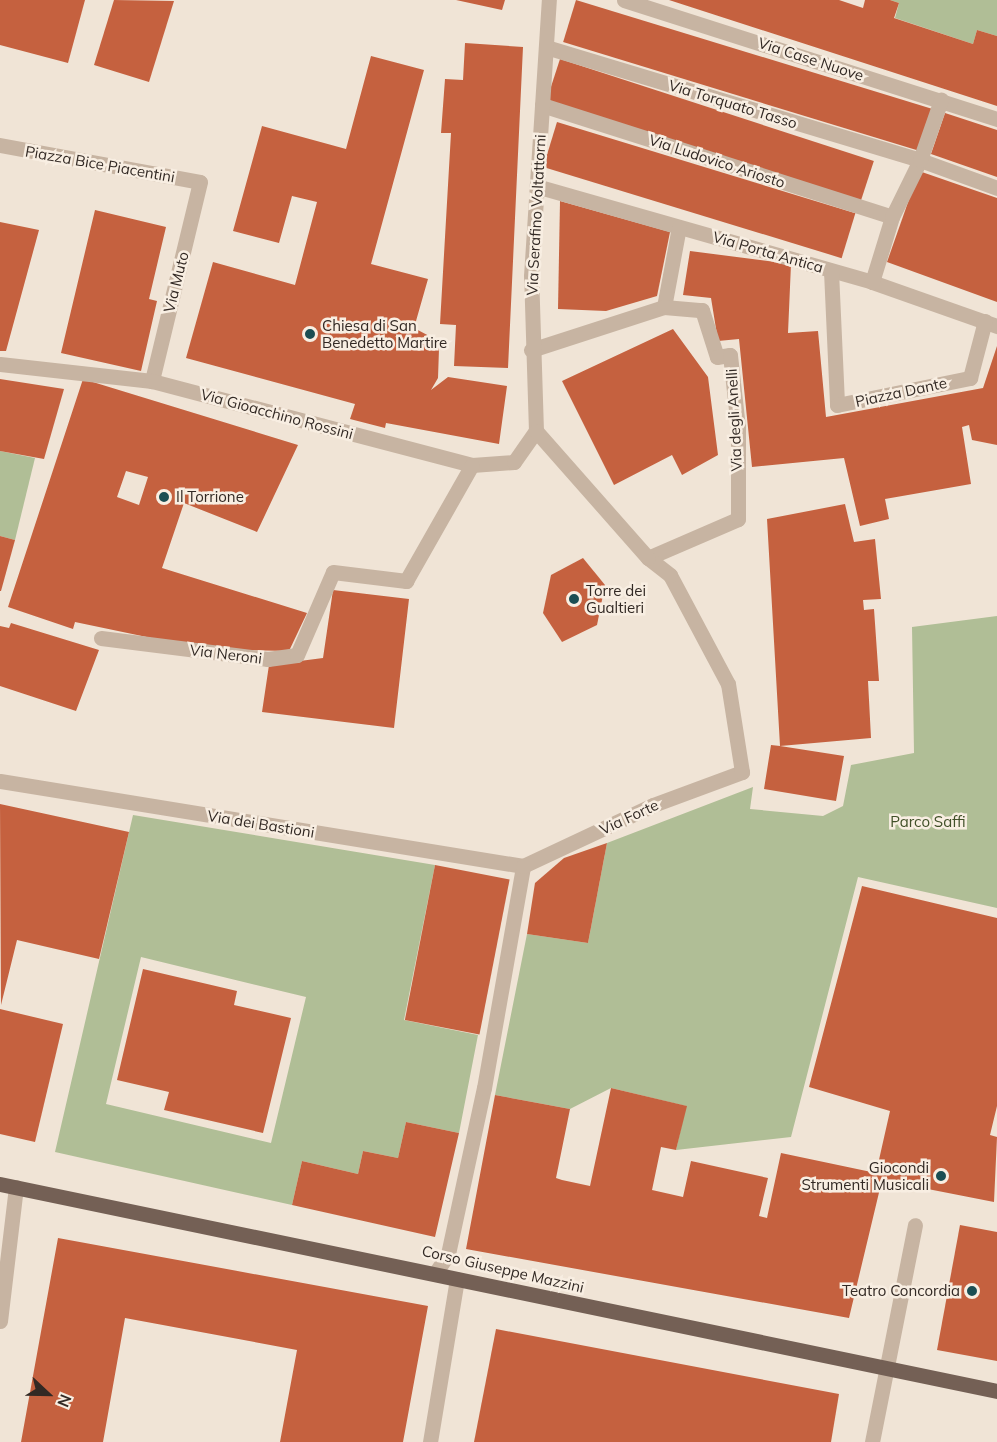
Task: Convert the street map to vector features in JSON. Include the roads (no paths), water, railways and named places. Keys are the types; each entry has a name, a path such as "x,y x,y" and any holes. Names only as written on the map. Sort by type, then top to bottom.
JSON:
{"main road":[{"name":"Corso Giuseppe Mazzini","path":"0,1184 436,1272 457,1279 997,1391"}],"street":[{"name":"Via Serafino Voltattorni","path":"536,430 531,350 537,186 549,0"},
{"name":"Via Case Nuove","path":"624,0 997,119"},
{"name":"Via Torquato Tasso","path":"546,47 920,160 997,188"},
{"path":"872,282 892,217 920,160 941,100"},
{"name":"Via Ludovico Ariosto","path":"542,105 892,217"},
{"name":"Piazza Bice Piacentini","path":"0,146 200,182"},
{"name":"Via Muto","path":"152,381 200,182"},
{"name":"Via Porta Antica","path":"537,186 872,282 991,323"},
{"path":"664,307 679,227"},
{"name":"Piazza Dante","path":"831,271 837,405 970,378 991,323"},
{"name":"Via degli Anelli","path":"531,350 664,307 702,310 717,357 730,355 738,428 738,519 648,558"},
{"name":"Via Gioacchino Rossini","path":"0,364 152,381 472,465 514,462 536,430"},
{"name":"Via Forte","path":"523,866 653,805 742,772 728,684 670,575 648,558 536,430"},
{"name":"Via Neroni","path":"101,638 268,659 297,654 333,572 406,581 472,465"},
{"name":"Via dei Bastioni","path":"0,781 523,866"},
{"path":"436,1272 448,1254 484,1088 523,866"},
{"path":"0,1321 16,1187"},
{"path":"872,1442 915,1225"},
{"path":"430,1442 457,1279"}],"place":[{"name":"Chiesa di San Benedetto Martire","path":"310,334"},
{"name":"Il Torrione","path":"164,497"},
{"name":"Torre dei Gualtieri","path":"574,599"},
{"name":"Giocondi Strumenti Musicali","path":"941,1176"},
{"name":"Teatro Concordia","path":"972,1291"}],"park label":[{"name":"Parco Saffi","path":"928,822"}]}
